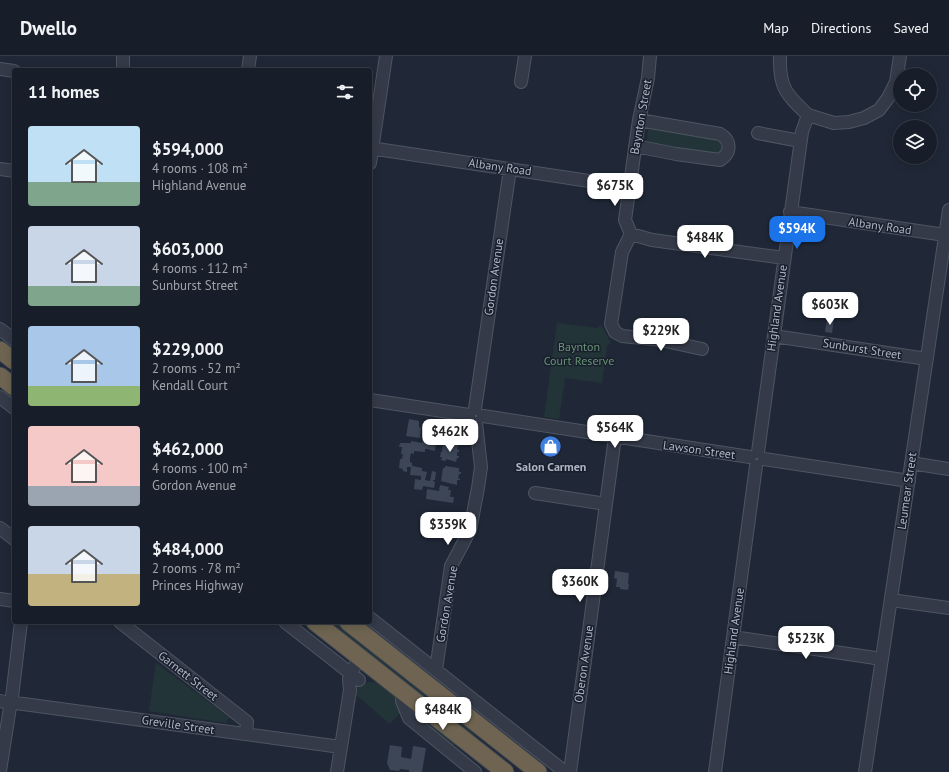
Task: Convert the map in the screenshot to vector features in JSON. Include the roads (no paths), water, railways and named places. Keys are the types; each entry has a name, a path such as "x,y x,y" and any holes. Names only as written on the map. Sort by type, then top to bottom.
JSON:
{"highway":[{"path":"0,350 12,359"},
{"path":"0,376 12,385"},
{"path":"318,624 505,772"},
{"path":"351,624 538,772"}],"street":[{"path":"123,56 123,68"},
{"path":"248,68 250,56"},
{"path":"372,142 386,56"},
{"path":"522,82 525,56"},
{"name":"Baynton Street","path":"631,234 625,220 635,146 648,78 650,56"},
{"path":"780,56 780,79 790,97 808,116 834,123 849,122 864,118 879,110 888,98 896,82 900,56"},
{"path":"0,68 12,71"},
{"name":"Highland Avenue","path":"715,772 790,212 800,142 808,116"},
{"path":"635,146 676,154 720,160 724,157 729,144 727,138 720,134 640,120"},
{"path":"758,133 800,142"},
{"name":"Albany Road","path":"372,148 629,187"},
{"path":"0,169 12,171"},
{"name":"Gordon Avenue","path":"436,670 451,566 470,530 478,488 481,467 475,416 510,169"},
{"name":"Leumear Street","path":"865,772 949,210"},
{"name":"Albany Road","path":"790,212 945,235"},
{"path":"702,349 661,340 622,336 615,332 611,324 622,252 631,234 652,240 784,258"},
{"path":"0,329 12,338"},
{"name":"Sunburst Street","path":"774,336 927,359"},
{"path":"0,397 12,406"},
{"name":"Lawson Street","path":"372,400 908,481"},
{"name":"Oberon Avenue","path":"570,772 614,437"},
{"path":"911,463 949,469"},
{"path":"535,493 606,504"},
{"path":"0,528 12,537"},
{"path":"0,599 12,601"},
{"path":"891,600 949,608"},
{"path":"372,620 565,772"},
{"path":"0,771 8,702 21,624"},
{"name":"Garnett Street","path":"123,624 247,722 246,734"},
{"path":"288,624 355,677"},
{"path":"733,637 882,659"},
{"path":"355,677 359,657"},
{"path":"337,772 350,690 348,683 355,677 380,674"},
{"path":"403,691 402,701 409,718 449,750 461,767 475,772"},
{"name":"Greville Street","path":"8,702 341,747"},
{"path":"449,750 479,751"}],"place":[{"name":"Salon Carmen","path":"551,446"}],"park label":[{"name":"Baynton Court Reserve","path":"579,354"}]}
